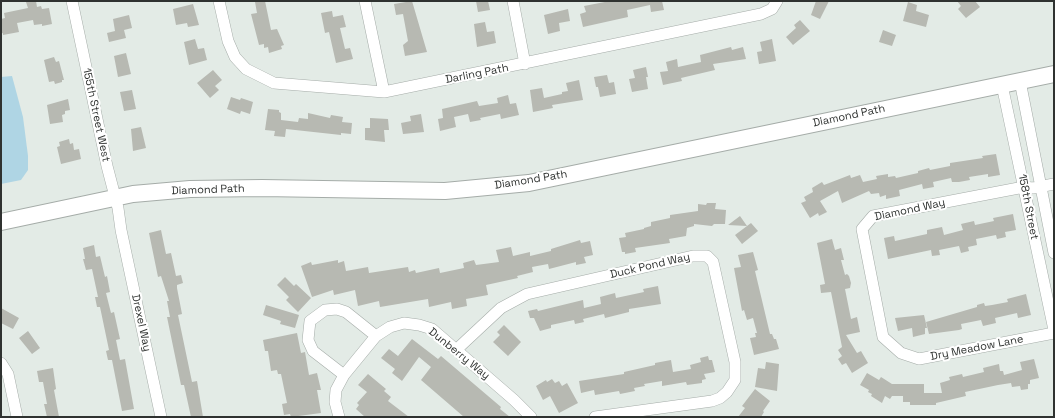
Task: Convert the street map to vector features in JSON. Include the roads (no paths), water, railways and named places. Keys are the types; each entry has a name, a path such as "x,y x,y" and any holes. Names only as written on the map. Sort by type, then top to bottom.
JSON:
{"street":[{"name":"155th Street West","path":"72,1 121,230"},
{"name":"Darling Path","path":"219,1 228,41 235,57 246,69 274,83 384,92 761,14 772,9 777,1"},
{"path":"365,1 384,92"},
{"path":"512,1 525,64"},
{"name":"Diamond Path","path":"1,222 115,197 190,189 262,188 445,191 529,183 1054,74"},
{"name":"158th Street","path":"1020,81 1054,253"},
{"name":"158th Street","path":"1002,85 1054,330"},
{"path":"1024,187 1054,184"},
{"name":"Diamond Way","path":"901,353 883,337 862,229 873,216 1024,187"},
{"name":"Drexel Way","path":"121,230 160,417"},
{"name":"Duck Pond Way","path":"456,350 501,308 527,294 693,256 707,256 713,262 735,362 735,380 727,392 720,398 712,401 634,414 595,417"},
{"path":"344,375 313,351 308,340 310,321 325,310 337,309 346,312 376,336"},
{"name":"Dunberry Way","path":"338,417 335,402 336,390 344,375 376,336 390,327 404,323 432,329 514,400 531,417"},
{"name":"Dry Meadow Lane","path":"901,353 919,359 1054,333"},
{"path":"1,363 8,374 17,417"}],"water":[{"path":"12,76 23,117 28,156 28,170 21,180 1,184 1,77"}]}
